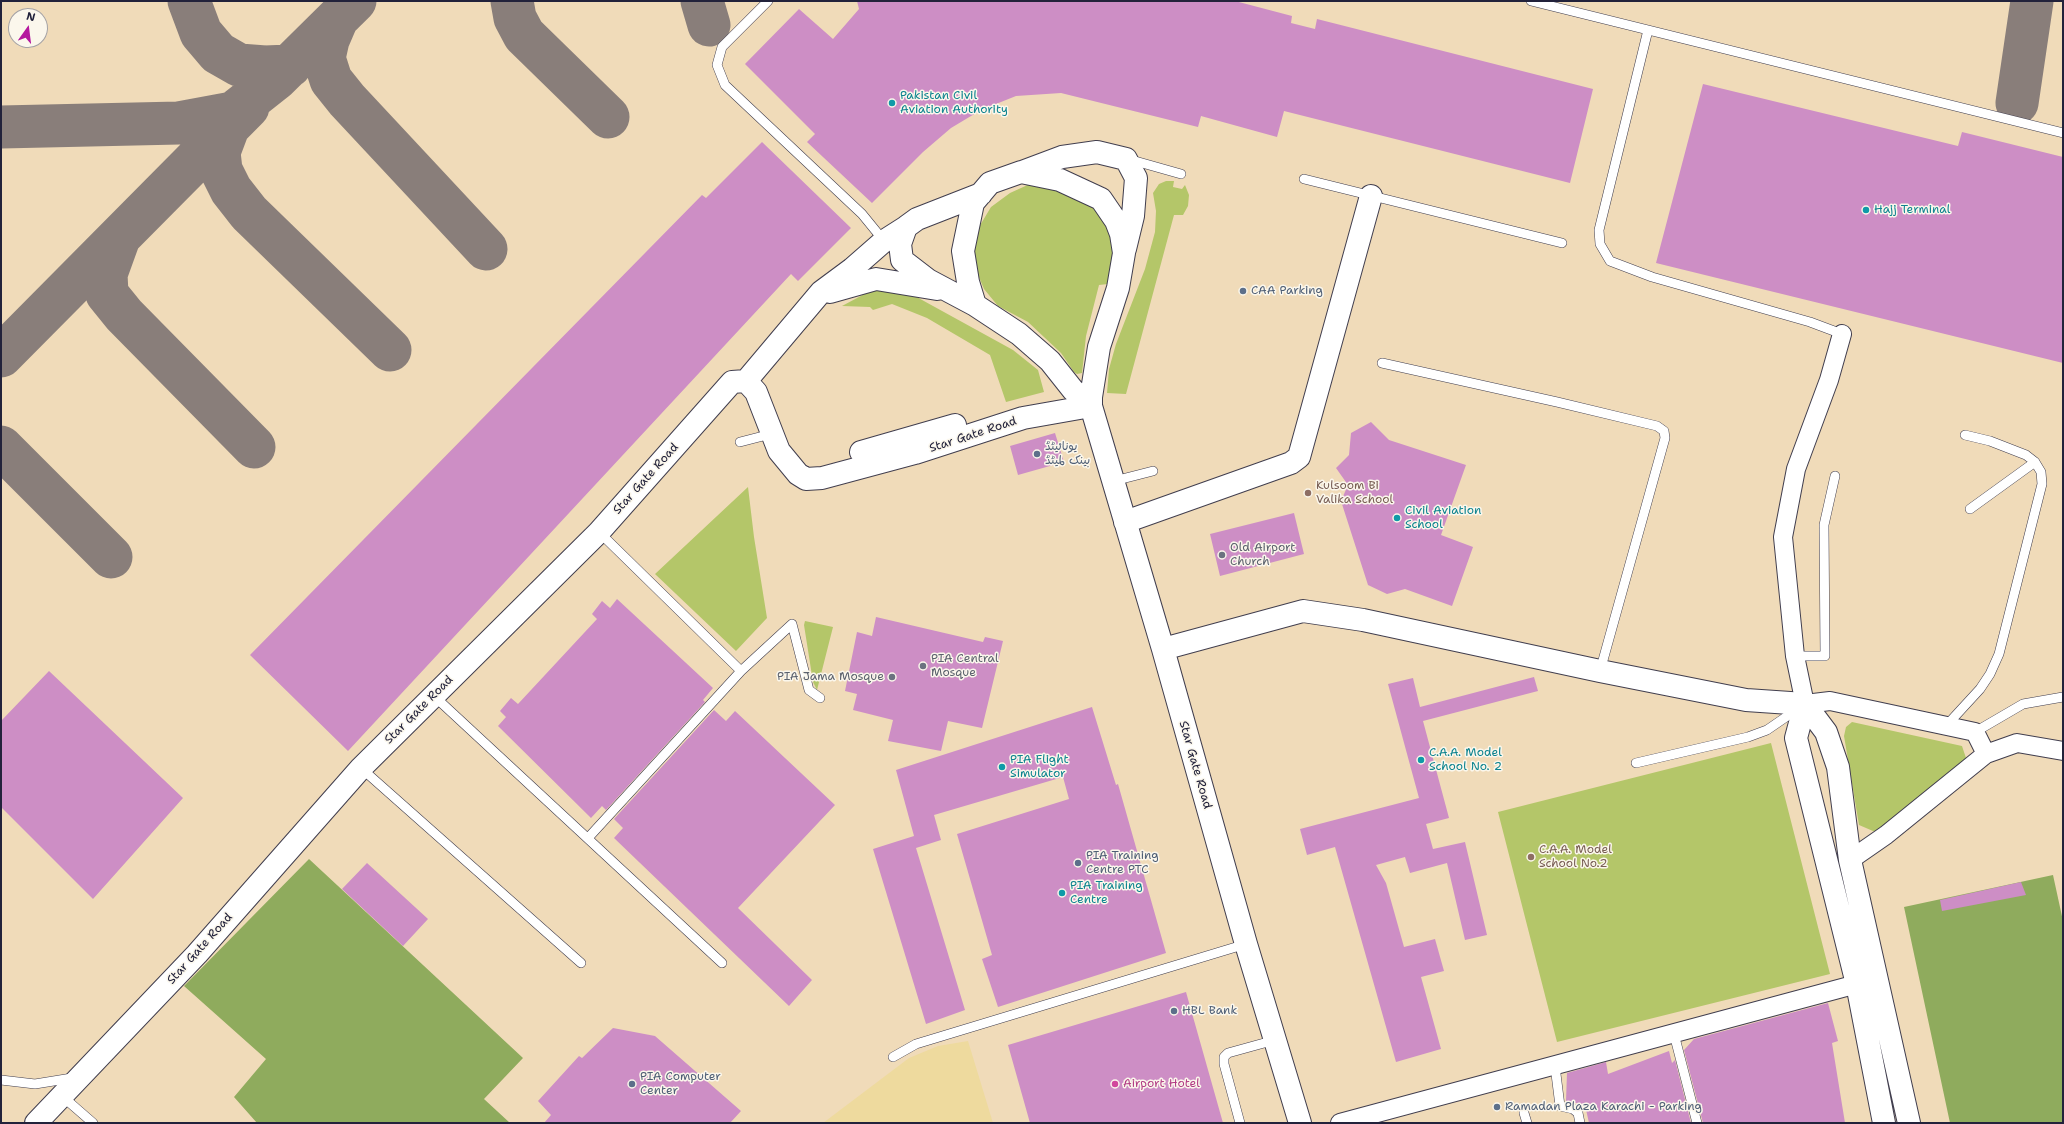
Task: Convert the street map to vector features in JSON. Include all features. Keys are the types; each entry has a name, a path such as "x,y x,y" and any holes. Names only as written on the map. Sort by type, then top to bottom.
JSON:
{"street":[{"path":"975,305 968,282 963,251 973,203 990,183 1062,157 1097,152 1126,159 1136,178 1133,216 1124,253 1118,288 1099,347 1091,397 1091,406"},
{"path":"1021,172 1060,180 1101,199 1116,220 1121,234 1124,253"},
{"path":"746,381 818,295 884,241 916,219 981,194"},
{"path":"1125,522 1291,463 1299,458 1371,196"},
{"path":"906,227 900,244 902,260 928,280 975,305 1029,343 1050,361 1073,390 1091,406"},
{"path":"818,295 876,278 950,291"},
{"path":"1842,334 1829,380 1796,469 1783,537 1796,656 1805,704 1796,738 1857,984 1884,1123"},
{"name":"Star Gate Road","path":"36,1123 197,954 360,768 599,532 691,429 718,396 732,382 746,381 756,392 771,434 779,451 790,464 808,465 823,463 1017,406 1047,400 1091,406 1114,481 1246,944 1300,1123"},
{"path":"1162,649 1303,611 1363,620 1600,671 1746,700 1805,704 1830,701 1975,732 1986,754"},
{"path":"1805,704 1826,732 1838,767 1850,860 1909,1123"},
{"path":"1850,860 1886,835 1986,754 2017,743 2063,751"},
{"path":"1340,1123 1857,984"},
{"path":"1875,1079 1898,1076"}],"lane":[{"path":"768,1 722,47 717,65 725,85 862,214 884,241"},
{"path":"1531,1 2063,133"},
{"path":"1648,30 1599,230 1600,244 1610,261 1652,277 1810,322 1842,334"},
{"path":"1126,159 1181,174"},
{"path":"1304,179 1562,243"},
{"path":"1382,363 1657,426 1664,431 1665,438 1663,446 1600,671"},
{"path":"740,442 771,434"},
{"path":"1946,726 1980,689 1990,674 1999,654 2042,484 2041,472 2035,462 2026,455 1990,441 1965,435"},
{"path":"1970,509 2035,462"},
{"path":"1114,481 1153,472"},
{"path":"1796,656 1825,656 1824,524 1835,476"},
{"path":"599,532 741,671"},
{"path":"588,838 741,671 792,624 809,690 820,698"},
{"path":"434,696 722,963"},
{"path":"1975,732 2023,704 2063,697"},
{"path":"1636,763 1748,737 1767,730 1805,704"},
{"path":"360,768 581,963"},
{"path":"893,1057 916,1044 1246,944"},
{"path":"1674,1034 1697,1123"},
{"path":"1240,1123 1224,1064 1224,1057 1228,1053 1275,1040"},
{"path":"1555,1066 1560,1106 1573,1109 1578,1113 1580,1123"},
{"path":"1,1080 34,1084 80,1077"},
{"path":"62,1096 93,1123"},
{"path":"1524,1113 1526,1123"}],"green space":[{"path":"1166,181 1174,181 1173,187 1182,189 1185,185 1189,195 1188,206 1183,215 1174,215 1126,394 1107,393 1109,369 1116,344 1145,269 1155,232 1156,211 1153,193 1159,184"},
{"path":"1032,183 1054,184 1093,203 1108,226 1114,254 1108,284 1099,285 1086,336 1082,373 1077,374 1074,372 1061,353 1028,322 998,306 984,289 976,270 974,247 979,227 991,207 1010,193"},
{"path":"872,290 913,295 1013,350 1038,370 1044,392 1006,402 990,355 927,318 892,304 873,310 870,307 842,306"},
{"path":"748,487 754,537 767,618 736,651 655,574"},
{"path":"805,621 833,627 817,690 813,682 804,625"},
{"path":"1852,722 1962,746 1966,758 1883,832 1873,831 1859,825 1844,736 1846,727"},
{"path":"1771,743 1830,974 1557,1042 1498,812"},
{"path":"309,859 523,1058 484,1099 510,1123 257,1123 234,1097 266,1059 184,986"},
{"path":"2053,875 2063,921 2063,1123 1950,1123 1904,907"}],"sand":[{"path":"968,1041 993,1123 823,1123 909,1058 938,1046"}],"building":[{"name":"Pakistan Civil Aviation Authority","path":"857,1 1235,1 1292,16 1291,23 1315,29 1317,19 1593,89 1570,183 1284,111 1277,137 1201,116 1198,127 1061,93 1016,96 981,110 951,128 923,152 872,203 807,142 815,134 745,64 799,9 833,39 859,9"},
{"name":"Hajj Terminal","path":"1703,84 1958,146 1962,132 2063,157 2063,363 1656,263"},
{"path":"762,142 851,228 798,281 791,274 348,751 250,655 702,195 706,198"},
{"name":"Civil Aviation School","path":"1371,422 1389,440 1466,465 1441,535 1473,547 1452,606 1405,589 1387,594 1368,585 1341,501 1348,485 1336,468 1349,455 1351,433"},
{"name":"یونائیٹڈ بینک لمیٹڈ","path":"1055,433 1064,462 1018,475 1010,446"},
{"path":"1294,513 1304,554 1220,576 1210,534"},
{"path":"617,599 713,688 703,700 705,702 606,810 602,806 591,818 498,726 506,717 500,711 511,698 518,704 597,619 592,614 602,601 610,608"},
{"name":"PIA Central Mosque","path":"876,617 983,642 985,637 1003,641 982,728 948,721 941,751 888,741 893,720 853,710 857,694 845,691 857,632 872,636"},
{"path":"49,671 183,798 93,899 1,807 1,721"},
{"path":"1534,677 1538,691 1423,721 1449,818 1426,824 1433,849 1465,842 1487,935 1465,940 1447,863 1410,873 1405,857 1376,865 1386,883 1404,947 1435,939 1444,971 1421,977 1441,1049 1396,1062 1335,847 1307,855 1300,829 1419,798 1388,684 1413,678 1420,707"},
{"path":"1092,707 1116,785 1118,784 1166,953 998,1007 982,959 992,955 957,834 1069,799 1063,777 934,815 941,840 916,848 965,1010 926,1024 873,849 914,836 896,770"},
{"path":"714,710 726,721 735,711 835,805 738,908 812,980 789,1006 614,838 623,828 614,819"},
{"path":"367,863 428,919 403,946 342,889"},
{"path":"2021,882 2026,895 1942,911 1940,900"},
{"name":"Airport Hotel","path":"1186,992 1223,1123 1030,1123 1008,1045"},
{"path":"1828,1003 1838,1041 1832,1043 1845,1123 1703,1123 1684,1050 1694,1039"},
{"name":"PIA Computer Center","path":"613,1028 655,1036 741,1111 730,1123 544,1123 551,1115 538,1101 579,1056 582,1058"},
{"path":"1669,1051 1672,1063 1675,1060 1691,1123 1589,1123 1585,1105 1566,1101 1567,1073 1606,1062 1608,1074"}],"taxiway":[{"path":"189,1 201,33 218,53 239,65 265,67 290,66"},
{"path":"1,127 179,123 233,113 276,79 355,1"},
{"path":"512,1 515,18 524,35 608,117"},
{"path":"702,1 709,25"},
{"path":"2017,103 2032,1"},
{"path":"337,19 328,40 324,58 331,80 347,100 486,249"},
{"path":"1,356 248,107"},
{"path":"228,128 219,152 221,170 231,190 249,213 390,350"},
{"path":"119,238 106,274 107,294 124,315 254,447"},
{"path":"1,447 111,557"}],"place":[{"name":"Pakistan Civil Aviation Authority","path":"892,103"},
{"name":"Hajj Terminal","path":"1866,210"},
{"name":"CAA Parking","path":"1243,291"},
{"name":"یونائیٹڈ بینک لمیٹڈ","path":"1037,454"},
{"name":"Kulsoom Bi Valika School","path":"1308,493"},
{"name":"Civil Aviation School","path":"1397,518"},
{"name":"Old Airport Church","path":"1222,555"},
{"name":"PIA Central Mosque","path":"923,666"},
{"name":"PIA Jama Mosque","path":"892,677"},
{"name":"C.A.A. Model School No. 2","path":"1421,760"},
{"name":"PIA Flight Simulator","path":"1002,767"},
{"name":"C.A.A. Model School No.2","path":"1531,857"},
{"name":"PIA Training Centre PTC","path":"1078,863"},
{"name":"PIA Training Centre","path":"1062,893"},
{"name":"HBL Bank","path":"1174,1011"},
{"name":"PIA Computer Center","path":"632,1084"},
{"name":"Airport Hotel","path":"1115,1084"},
{"name":"Ramadan Plaza Karachi - Parking","path":"1497,1107"}]}
